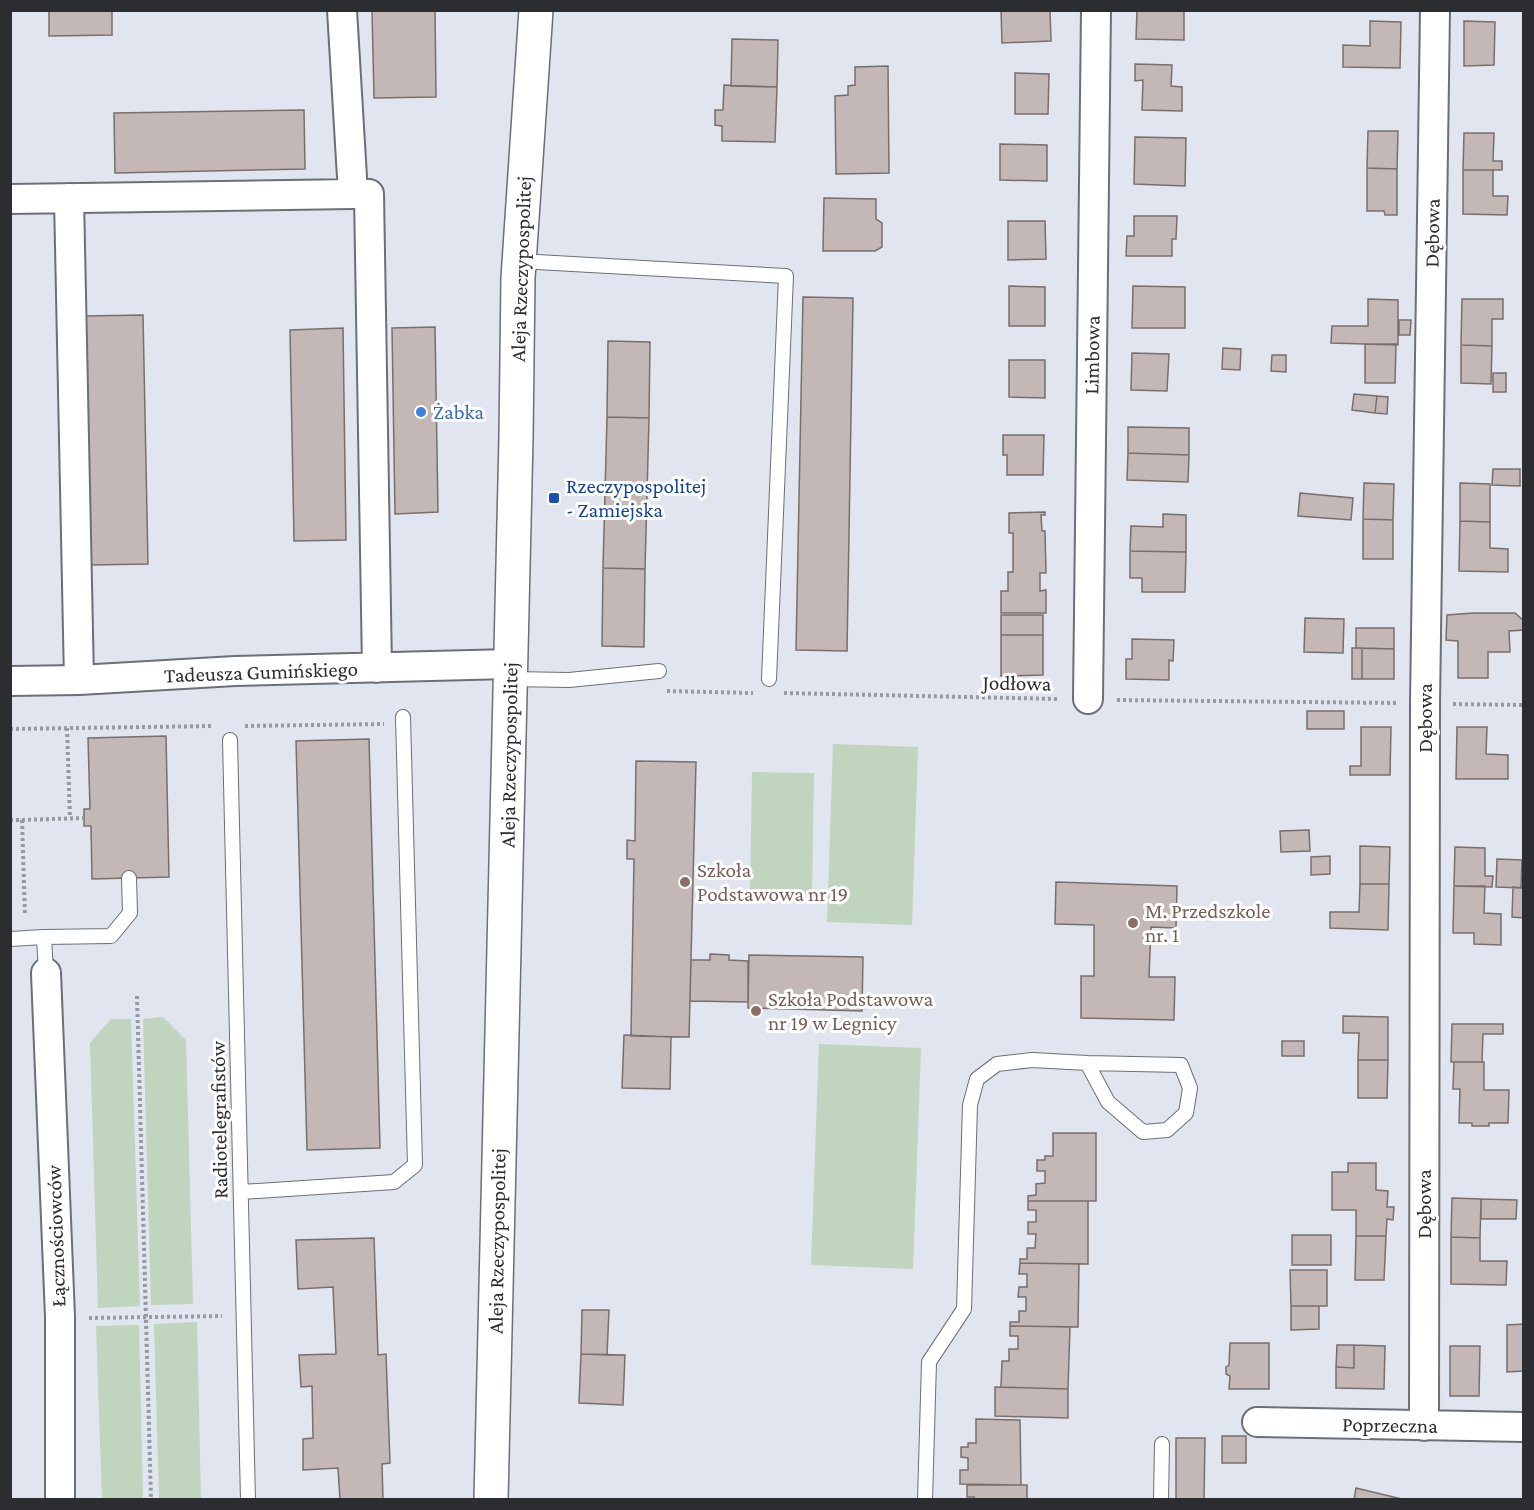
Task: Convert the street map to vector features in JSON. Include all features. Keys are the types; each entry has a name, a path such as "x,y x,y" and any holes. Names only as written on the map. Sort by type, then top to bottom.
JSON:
{"street":[{"path":"342,10 353,194"},
{"name":"Aleja Rzeczypospolitej","path":"491,1500 519,261 536,10"},
{"name":"Limbowa","path":"1088,699 1096,10"},
{"name":"Dębowa","path":"1424,1426 1425,703 1435,10"},
{"path":"10,199 369,194 377,668"},
{"path":"69,198 79,680"},
{"name":"Tadeusza Gumińskiego","path":"10,681 79,680 236,671 377,668 511,671"},
{"name":"Łącznościowców","path":"46,973 60,1317 60,1500"},
{"name":"Poprzeczna","path":"1257,1422 1524,1427"}],"lane":[{"path":"519,261 786,276 768,679"},
{"path":"511,671 569,680 659,671"},
{"path":"241,1192 394,1182 415,1165 403,720"},
{"name":"Radiotelegrafistów","path":"231,733 248,1500"},
{"path":"10,939 111,936 130,913 129,878"},
{"path":"45,937 46,973"},
{"path":"925,1500 929,1362 964,1309 970,1105 977,1079 997,1065 1032,1060 1181,1065 1190,1088 1186,1113 1167,1130 1143,1132 1108,1102 1087,1063"},
{"path":"1161,1500 1162,1444"}],"path":[{"path":"663,691 758,693"},
{"name":"Jodłowa","path":"781,693 1524,705"},
{"path":"231,733 403,720"},
{"path":"10,729 221,726"},
{"path":"67,728 70,818"},
{"path":"10,820 84,818"},
{"path":"22,820 26,938"},
{"path":"137,996 151,1500"},
{"path":"60,1317 244,1316"}],"green space":[{"path":"833,744 918,747 912,925 827,922"},
{"path":"752,772 814,773 812,895 750,893"},
{"path":"163,1017 186,1040 193,1304 151,1305 143,1019"},
{"path":"111,1019 131,1019 140,1306 98,1308 90,1043"},
{"path":"819,1044 921,1048 913,1269 811,1265"},
{"path":"197,1322 201,1499 159,1499 154,1324"},
{"path":"139,1325 143,1499 102,1499 96,1326"}],"building":[{"path":"49,10 112,10 112,35 49,36"},
{"path":"372,10 435,10 436,97 374,98"},
{"path":"1001,10 1050,10 1051,41 1002,43"},
{"path":"1137,10 1184,10 1184,40 1136,39"},
{"path":"1370,21 1401,22 1400,68 1343,67 1343,45 1370,46"},
{"path":"1464,21 1495,22 1494,65 1464,66"},
{"path":"732,39 778,40 777,87 731,86"},
{"path":"1135,64 1172,65 1171,86 1182,87 1182,111 1142,110 1143,80 1135,81"},
{"path":"888,66 889,173 836,174 835,96 848,95 848,86 855,85 855,67"},
{"path":"1015,73 1049,74 1048,114 1015,114"},
{"path":"724,85 777,87 775,142 722,141 722,126 715,125 715,110 723,110"},
{"path":"304,110 305,169 115,173 114,113"},
{"path":"1368,131 1398,131 1397,169 1367,168"},
{"path":"1464,133 1494,133 1493,161 1502,161 1502,170 1463,170"},
{"path":"1135,137 1186,138 1185,186 1134,184"},
{"path":"1000,144 1047,145 1047,181 1000,180"},
{"path":"1367,168 1397,169 1397,215 1385,215 1384,211 1367,211"},
{"path":"1463,170 1493,170 1493,196 1508,196 1507,215 1463,214"},
{"path":"824,198 876,199 876,219 882,223 882,247 875,251 823,251"},
{"path":"1134,216 1177,216 1176,239 1172,239 1172,256 1126,256 1127,236 1134,236"},
{"path":"1008,221 1045,221 1046,259 1008,260"},
{"path":"1009,286 1045,287 1045,326 1009,326"},
{"path":"1133,286 1185,287 1185,328 1132,328"},
{"path":"803,297 853,298 847,651 796,650"},
{"path":"1368,299 1398,300 1398,345 1331,343 1332,326 1368,326"},
{"path":"1462,299 1503,299 1503,319 1492,319 1492,346 1461,345"},
{"path":"143,315 148,564 91,565 86,316"},
{"path":"1399,320 1411,320 1410,335 1399,335"},
{"path":"435,327 438,512 395,514 392,328"},
{"path":"343,328 346,540 294,541 290,330"},
{"path":"608,341 650,342 649,418 607,417"},
{"path":"1365,344 1396,344 1395,383 1365,383"},
{"path":"1461,345 1492,346 1491,384 1461,383"},
{"path":"1223,348 1241,349 1240,370 1222,369"},
{"path":"1132,353 1169,354 1167,391 1131,390"},
{"path":"1272,355 1286,355 1286,372 1271,371"},
{"path":"1009,360 1045,360 1045,398 1009,397"},
{"path":"1493,373 1506,373 1506,392 1493,392"},
{"path":"1354,394 1377,396 1375,413 1352,410"},
{"path":"1377,396 1388,397 1387,414 1375,413"},
{"path":"607,417 649,418 647,494 605,493"},
{"path":"1128,427 1189,428 1189,455 1128,453"},
{"path":"1003,435 1044,435 1043,475 1007,475 1007,455 1003,455"},
{"path":"1128,453 1189,455 1188,482 1127,480"},
{"path":"1493,469 1520,469 1520,486 1492,485"},
{"path":"1364,483 1394,484 1393,520 1363,519"},
{"path":"1460,483 1490,484 1490,522 1460,521"},
{"path":"605,493 647,494 645,569 603,568"},
{"path":"1300,493 1353,498 1351,520 1298,516"},
{"path":"1045,512 1045,515 1041,515 1042,531 1045,531 1046,573 1040,573 1040,591 1046,590 1046,613 1001,613 1001,591 1008,591 1008,572 1013,572 1013,533 1009,533 1009,513"},
{"path":"1163,514 1186,515 1186,552 1130,551 1131,526 1163,527"},
{"path":"1363,519 1393,520 1393,559 1363,559"},
{"path":"1460,521 1490,522 1490,548 1508,549 1508,572 1459,571"},
{"path":"1130,551 1186,552 1185,592 1142,592 1142,578 1130,578"},
{"path":"603,568 645,569 644,647 602,646"},
{"path":"1515,613 1524,621 1524,630 1509,631 1510,652 1488,652 1488,678 1458,678 1458,641 1446,640 1447,615"},
{"path":"1001,615 1043,615 1043,635 1001,635"},
{"path":"1305,618 1344,619 1343,653 1304,652"},
{"path":"1356,628 1394,628 1394,649 1356,648"},
{"path":"1001,635 1043,635 1043,675 1001,676"},
{"path":"1132,639 1174,640 1173,661 1169,660 1169,680 1126,679 1126,659 1132,659"},
{"path":"1352,648 1362,648 1362,679 1352,679"},
{"path":"1362,648 1394,649 1394,679 1362,679"},
{"path":"1307,711 1344,711 1344,729 1307,729"},
{"path":"1361,727 1391,727 1390,775 1350,775 1350,766 1361,766"},
{"path":"1457,727 1487,727 1486,754 1508,755 1508,779 1456,779"},
{"path":"166,736 169,877 92,879 91,826 84,826 84,809 90,809 88,738"},
{"path":"369,739 380,1148 307,1150 296,741"},
{"path":"636,761 696,762 689,1037 631,1036 634,859 627,859 627,840 635,841"},
{"path":"1309,830 1310,851 1281,852 1280,831"},
{"path":"1360,846 1390,847 1389,884 1360,884"},
{"path":"1455,847 1485,848 1485,876 1493,876 1492,887 1454,886"},
{"path":"1330,856 1330,874 1311,875 1311,857"},
{"path":"1497,859 1522,860 1521,888 1496,887"},
{"path":"1056,882 1177,886 1176,928 1151,927 1149,977 1175,977 1174,1020 1081,1018 1081,976 1094,976 1094,925 1055,924"},
{"path":"1360,884 1389,884 1388,930 1330,928 1330,912 1359,912"},
{"path":"1454,886 1485,886 1484,913 1501,914 1501,945 1474,944 1474,933 1453,933"},
{"path":"1513,887 1524,888 1524,918 1512,917"},
{"path":"710,954 729,955 729,960 748,961 748,1002 690,1001 691,960 710,960"},
{"path":"749,955 863,957 862,1011 748,1008"},
{"path":"1343,1016 1388,1017 1388,1060 1358,1060 1359,1033 1343,1033"},
{"path":"1452,1024 1503,1024 1503,1034 1483,1034 1482,1062 1451,1062"},
{"path":"624,1035 671,1037 670,1089 622,1088"},
{"path":"1282,1041 1304,1041 1304,1056 1282,1056"},
{"path":"1358,1060 1388,1060 1387,1098 1358,1098"},
{"path":"1454,1062 1484,1062 1484,1090 1509,1090 1508,1123 1472,1126 1472,1123 1459,1123 1460,1089 1453,1089"},
{"path":"1053,1133 1096,1133 1096,1201 1028,1201 1028,1196 1036,1195 1036,1184 1045,1183 1045,1171 1037,1171 1037,1160 1045,1160 1045,1156 1053,1156"},
{"path":"1348,1163 1376,1163 1376,1190 1388,1191 1387,1207 1394,1207 1393,1220 1387,1219 1386,1236 1356,1236 1356,1210 1332,1210 1332,1172 1348,1172"},
{"path":"1452,1198 1481,1199 1480,1238 1451,1237"},
{"path":"1481,1199 1517,1200 1516,1219 1481,1219"},
{"path":"1028,1201 1088,1201 1088,1264 1020,1263 1020,1259 1027,1259 1027,1248 1035,1248 1036,1234 1028,1234 1028,1222 1036,1222 1036,1210 1028,1210"},
{"path":"1292,1235 1331,1235 1331,1265 1292,1265"},
{"path":"1356,1236 1386,1236 1384,1280 1355,1280"},
{"path":"1451,1237 1480,1238 1480,1261 1507,1261 1506,1285 1451,1284"},
{"path":"374,1238 378,1355 386,1354 390,1463 382,1464 383,1500 340,1500 338,1468 303,1470 303,1439 313,1438 312,1386 301,1387 299,1355 336,1354 333,1287 298,1289 296,1240"},
{"path":"1020,1263 1079,1264 1078,1327 1010,1326 1010,1322 1019,1322 1019,1311 1026,1311 1026,1297 1018,1297 1019,1287 1027,1287 1027,1274 1019,1274"},
{"path":"1290,1270 1327,1270 1327,1306 1291,1306"},
{"path":"1291,1306 1319,1306 1319,1329 1291,1330"},
{"path":"582,1310 609,1310 607,1355 581,1354"},
{"path":"1524,1324 1523,1371 1507,1372 1507,1325"},
{"path":"1010,1326 1070,1327 1068,1389 1001,1387 1002,1361 1009,1361 1009,1349 1018,1349 1018,1336 1010,1336"},
{"path":"1230,1343 1269,1343 1269,1389 1229,1389 1230,1376 1226,1374 1226,1367 1229,1365"},
{"path":"1337,1345 1354,1345 1354,1368 1336,1367"},
{"path":"1354,1345 1385,1346 1384,1389 1336,1388 1336,1367 1354,1368"},
{"path":"1450,1346 1480,1346 1479,1396 1450,1396"},
{"path":"581,1354 625,1355 623,1405 579,1403"},
{"path":"995,1387 1068,1389 1068,1418 995,1416"},
{"path":"976,1419 1020,1420 1021,1485 960,1484 960,1470 968,1470 968,1458 961,1457 961,1447 968,1447 968,1443 976,1443"},
{"path":"1222,1436 1246,1436 1246,1463 1222,1463"},
{"path":"1176,1438 1205,1438 1204,1500 1176,1500"},
{"path":"967,1485 1027,1485 1027,1500 974,1500 974,1497 967,1497"},
{"path":"1356,1488 1406,1500 1354,1500"}],"place":[{"name":"Żabka","path":"421,412"},
{"name":"Rzeczypospolitej - Zamiejska","path":"554,498"},
{"name":"Szkoła Podstawowa nr 19","path":"685,882"},
{"name":"M. Przedszkole nr. 1","path":"1133,923"},
{"name":"Szkoła Podstawowa nr 19 w Legnicy","path":"756,1011"}]}
